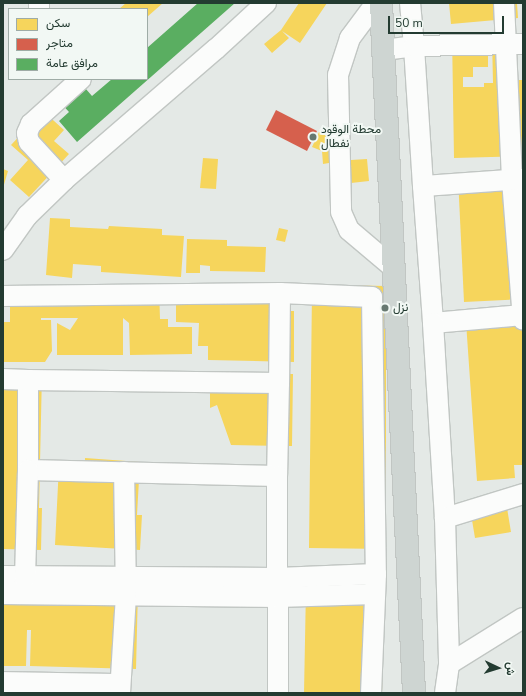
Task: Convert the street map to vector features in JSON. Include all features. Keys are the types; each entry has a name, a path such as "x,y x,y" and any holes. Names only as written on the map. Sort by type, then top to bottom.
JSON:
{"main road":[{"path":"381,3 394,268 397,298 414,693"}],"street":[{"path":"3,250 27,216 64,180 216,49 266,3"},
{"path":"376,3 350,38 338,75 341,212 349,230 394,268"},
{"path":"410,3 434,323 445,518 450,664 445,693"},
{"path":"504,3 515,43 523,320"},
{"path":"383,50 414,46 515,43"},
{"path":"64,180 29,142 27,133 31,124 81,80"},
{"path":"423,186 518,180"},
{"path":"3,296 280,293 397,298"},
{"path":"278,693 280,293"},
{"path":"371,693 376,574 372,297"},
{"path":"434,323 523,315"},
{"path":"3,379 279,383"},
{"path":"25,578 28,470 28,380"},
{"path":"28,470 278,476"},
{"path":"3,682 31,688 120,689 126,586 124,472"},
{"path":"445,518 523,494"},
{"path":"278,588 376,574"},
{"path":"3,576 126,586 278,588 375,594"},
{"path":"3,594 126,586"},
{"path":"450,664 523,618"}],"building: سكن":[{"path":"126,3 163,3 148,16 148,8 120,8"},
{"path":"299,3 327,3 300,43 282,31 289,38 272,53 264,44 281,30"},
{"path":"449,3 517,3 518,18 451,24"},
{"path":"452,35 488,35 488,67 473,67 473,77 463,77 463,87 484,87 484,83 493,83 492,39 517,38 517,80 523,80 523,156 454,158"},
{"path":"43,111 64,130 54,141 69,154 29,197 10,180 28,160 11,145"},
{"path":"319,132 329,136 322,151 312,147"},
{"path":"350,149 351,160 367,159 369,181 351,183 350,171 330,173 329,163 323,164 322,151"},
{"path":"203,158 218,159 216,189 200,188"},
{"path":"3,169 8,171 3,188"},
{"path":"523,170 523,299 464,302 458,177"},
{"path":"50,218 70,219 70,227 108,229 109,226 162,229 162,235 184,236 181,277 101,272 101,266 73,264 72,278 46,275"},
{"path":"279,228 288,230 285,242 276,240"},
{"path":"187,239 227,240 227,246 266,247 265,272 210,271 210,266 200,265 200,273 186,273"},
{"path":"338,285 386,286 386,549 309,548 312,290 338,290"},
{"path":"159,287 160,319 168,319 168,327 192,327 192,354 130,355 129,323 123,318 123,355 57,355 57,323 70,330 78,318 41,318 41,320 51,320 52,351 45,362 3,362 3,322 10,322 10,289"},
{"path":"291,288 290,311 294,311 294,362 208,360 208,346 198,346 199,323 176,322 176,302"},
{"path":"523,310 523,465 514,465 515,478 477,481 466,322"},
{"path":"3,372 42,373 39,508 42,508 41,550 3,549"},
{"path":"210,373 293,374 292,446 231,445 217,405 210,408"},
{"path":"85,458 140,462 137,515 142,515 140,550 55,545 59,465 85,466"},
{"path":"506,502 511,532 475,538 470,508"},
{"path":"306,588 384,590 382,693 304,693"},
{"path":"138,590 136,669 30,666 31,630 27,630 26,666 3,666 3,592"}],"building: متاجر":[{"path":"276,110 317,131 307,151 266,130"}],"building: مرافق عامة":[{"path":"198,3 235,3 148,80 148,47"},
{"path":"111,80 147,80 77,142 59,121 69,112 58,100 79,81 92,96"}],"place":[{"name":"محطة الوقود نفطال","path":"313,137"},
{"name":"نزل","path":"385,308"}]}
